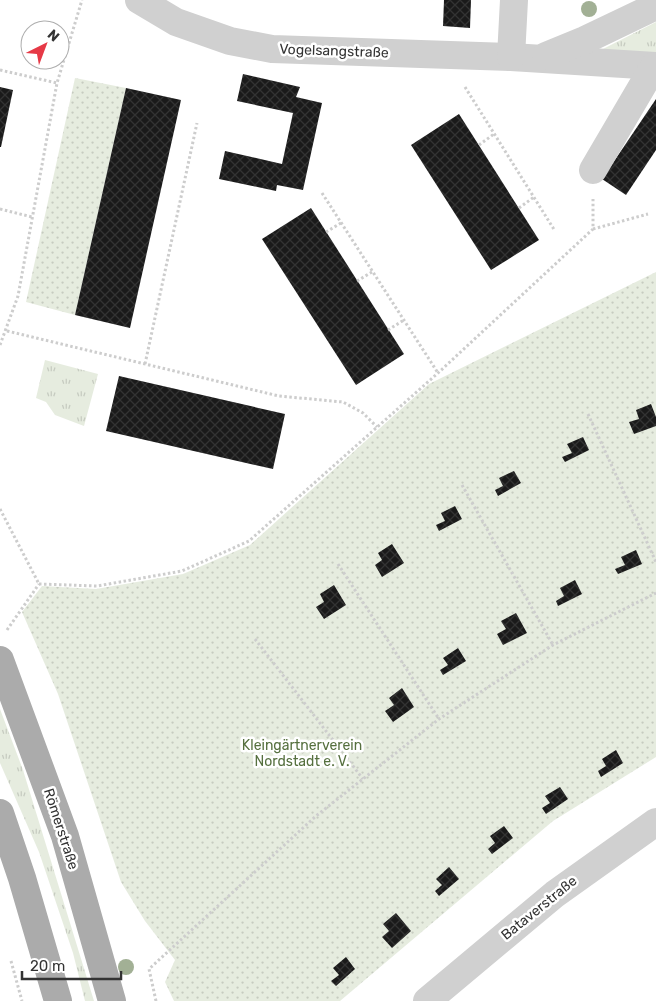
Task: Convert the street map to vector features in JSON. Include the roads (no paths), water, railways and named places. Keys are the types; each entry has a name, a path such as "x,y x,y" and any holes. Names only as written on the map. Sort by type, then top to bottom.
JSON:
{"main road":[{"name":"Römerstraße","path":"2,648 65,836 112,1001"},
{"path":"0,813 22,878 58,1001"}],"street":[{"name":"Vogelsangstraße","path":"139,0 176,22 230,41 272,49 511,57 655,66"},
{"path":"511,57 514,0"},
{"name":"Vogelsangstraße","path":"540,59 656,6"},
{"path":"593,170 655,66"},
{"name":"Bataverstraße","path":"427,1001 555,894 656,822"}],"park label":[{"name":"Kleingärtnerverein Nordstadt e. V.","path":"302,754"}]}
